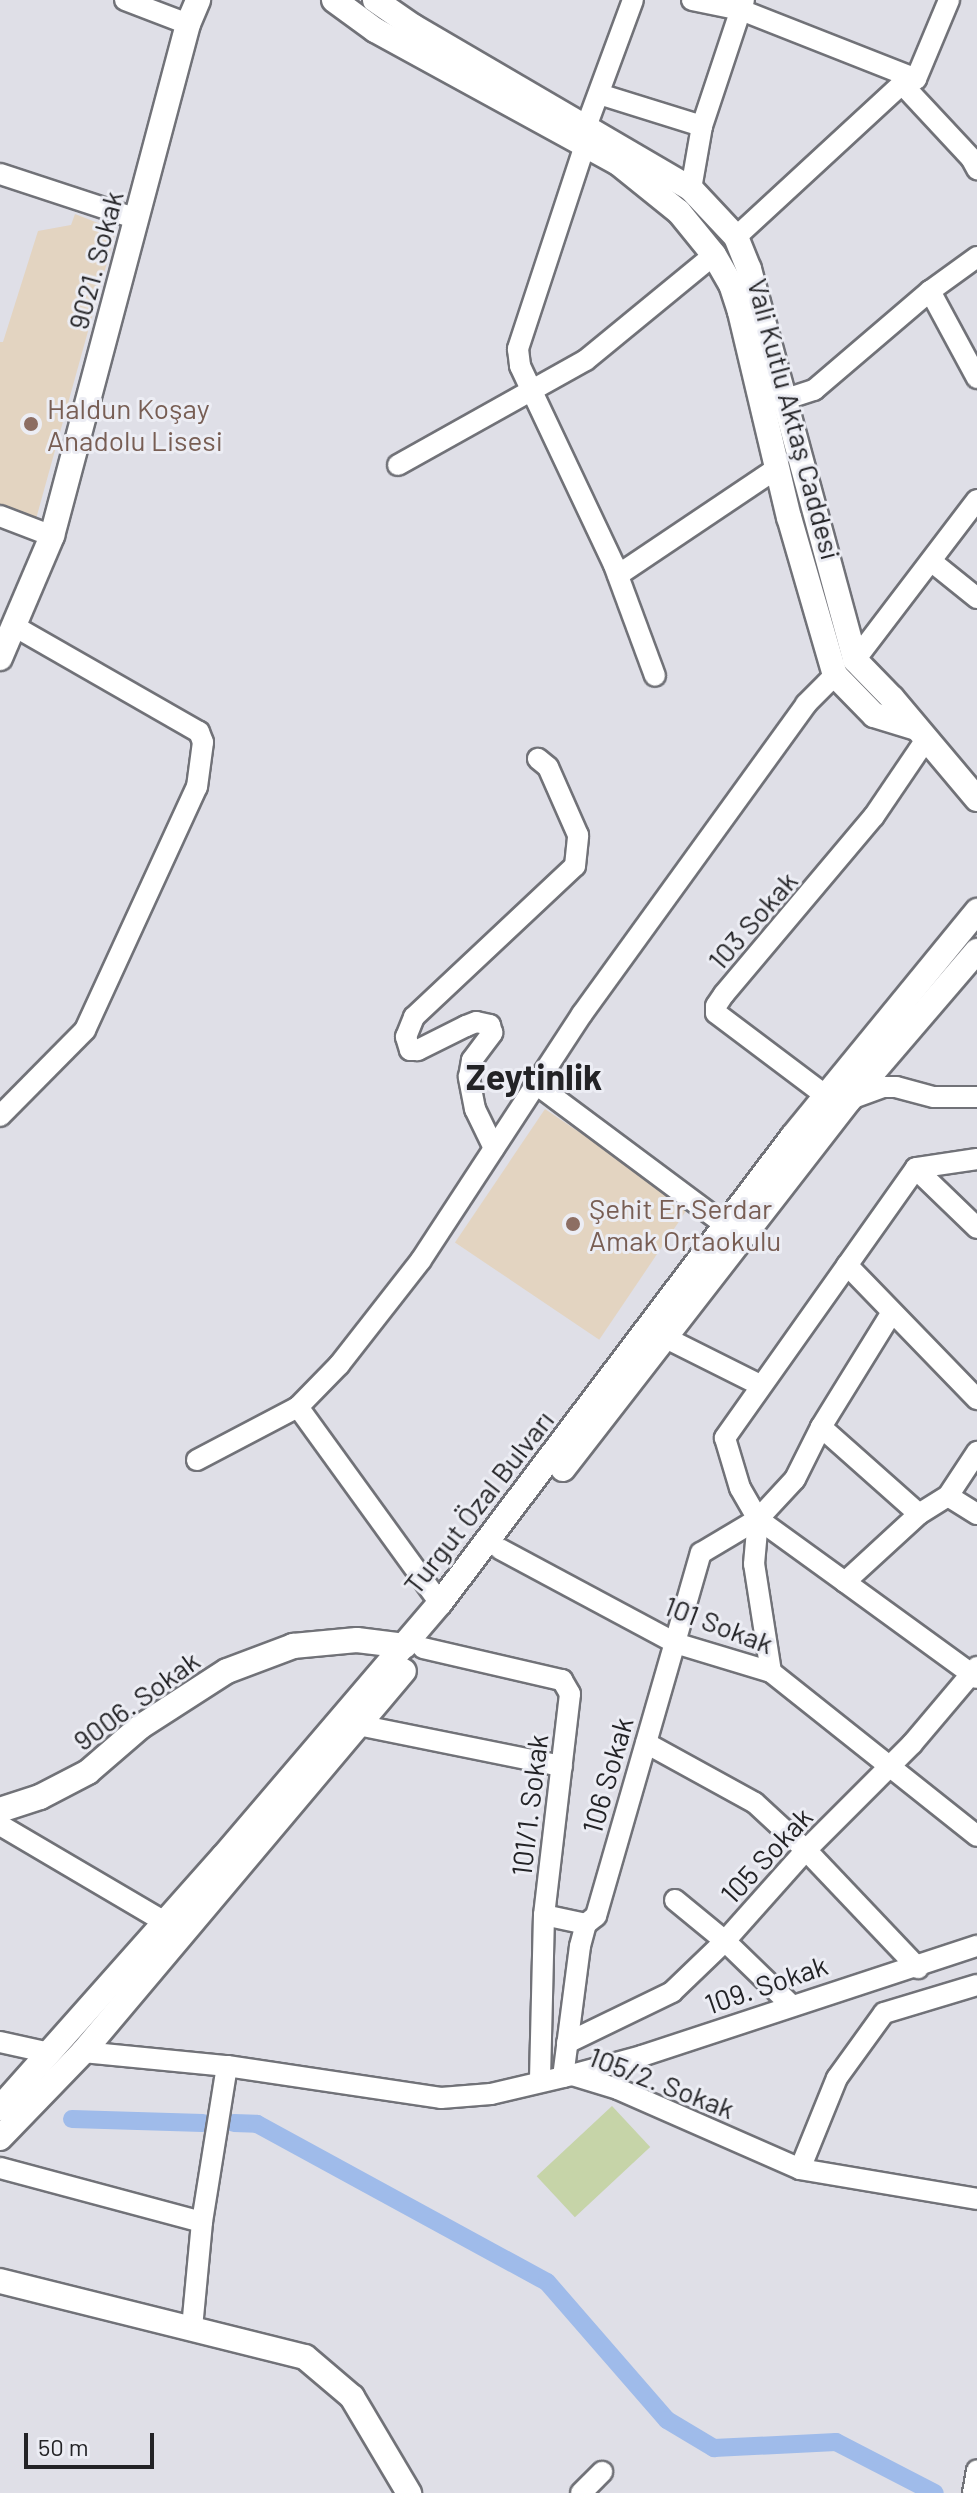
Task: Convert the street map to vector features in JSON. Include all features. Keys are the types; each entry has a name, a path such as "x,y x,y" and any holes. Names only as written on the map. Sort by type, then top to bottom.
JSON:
{"street":[{"path":"125,0 188,24"},
{"name":"9021. Sokak","path":"0,658 16,627 52,536 188,24 198,0"},
{"name":"Vali Kutlu Aktaş Caddesi","path":"334,0 375,30 691,189 736,237 749,269 855,660 892,698 919,734 977,799"},
{"name":"Vali Kutlu Aktaş Caddesi","path":"375,0 586,136 679,212 714,255 731,284 740,312 777,468 835,675 874,715 919,734"},
{"path":"633,0 599,94 518,349 520,366 618,575 655,676"},
{"path":"692,0 742,5 909,81 975,158"},
{"path":"398,465 586,360 736,237 909,81 946,1"},
{"path":"691,189 702,126 742,5"},
{"path":"599,94 702,126"},
{"path":"0,174 137,219"},
{"path":"783,400 814,390 930,291 977,257"},
{"path":"930,291 977,378"},
{"path":"618,575 777,468"},
{"path":"855,660 977,500"},
{"path":"0,516 52,536"},
{"path":"931,561 977,598"},
{"path":"0,1116 85,1030 197,787 203,742 199,732 16,627"},
{"path":"197,1460 298,1407 339,1365 421,1260 582,1014 806,704 835,675"},
{"name":"103 Sokak","path":"919,734 874,816 716,1006 716,1013 826,1096 850,1099 883,1087 934,1097 977,1097"},
{"path":"494,1148 475,1109 469,1077 472,1060 492,1033 490,1025 476,1022 418,1050 410,1050 406,1037 414,1017 575,866 578,835 548,767 538,759"},
{"name":"Turgut Özal Bulvarı","path":"0,2108 500,1549 655,1336 725,1225 977,911"},
{"name":"Turgut Özal Bulvarı","path":"0,2138 83,2052 358,1725 414,1647 440,1603 850,1099 977,951"},
{"path":"536,1084 725,1225"},
{"path":"975,1673 758,1519 740,1488 725,1438 916,1169 977,1159"},
{"path":"916,1169 977,1228"},
{"path":"847,1265 977,1399"},
{"name":"106 Sokak","path":"568,2076 567,2043 586,1924 596,1916 701,1553 758,1519 795,1479 821,1427 892,1312"},
{"path":"655,1336 760,1385"},
{"path":"298,1407 440,1603"},
{"path":"821,1427 919,1514"},
{"path":"845,1582 919,1514 948,1496 977,1452"},
{"path":"948,1496 977,1514"},
{"path":"758,1519 754,1564 771,1672"},
{"name":"101 Sokak","path":"500,1549 675,1643 771,1672 977,1836"},
{"name":"9006. Sokak","path":"0,1810 25,1803 88,1772 140,1727 227,1671 293,1646 357,1640 414,1647"},
{"name":"101/1. Sokak","path":"414,1647 562,1680 570,1694 544,1915 540,2082"},
{"name":"105 Sokak","path":"567,2043 672,1992 725,1941 806,1850 890,1767 975,1673"},
{"path":"358,1725 562,1766"},
{"path":"646,1743 755,1803 806,1850 918,1968"},
{"path":"0,1825 165,1922"},
{"path":"675,1900 725,1941 791,2005"},
{"path":"544,1915 586,1924"},
{"name":"109. Sokak","path":"568,2076 642,2056 791,2005 918,1968 977,1946"},
{"path":"800,2169 837,2078 884,2013 977,1985"},
{"path":"0,2042 50,2053 83,2052"},
{"name":"105/2. Sokak","path":"83,2052 227,2066 441,2098 491,2094 568,2076 618,2089 800,2169 977,2199"},
{"path":"192,2328 202,2222 227,2066"},
{"path":"0,2168 202,2222"},
{"path":"0,2281 305,2357 352,2397 409,2493"},
{"path":"973,2493 977,2470"},
{"path":"581,2493 602,2472"}],"shaded area":[{"name":"Haldun Koşay Anadolu Lisesi","path":"75,214 116,230 36,519 0,506 0,342 3,342 38,231 71,225"},
{"name":"Şehit Er Serdar Amak Ortaokulu","path":"545,1109 689,1206 599,1340 455,1242"}],"green space":[{"path":"612,2106 650,2147 575,2217 537,2176"}],"waterway":[{"path":"72,2119 203,2123"},
{"path":"234,2123 257,2124 547,2282 667,2420 714,2448 836,2442 935,2493"}],"place":[{"name":"Haldun Koşay Anadolu Lisesi","path":"31,424"},
{"name":"Şehit Er Serdar Amak Ortaokulu","path":"573,1224"}],"district":[{"name":"Zeytinlik","path":"534,1076"}]}
